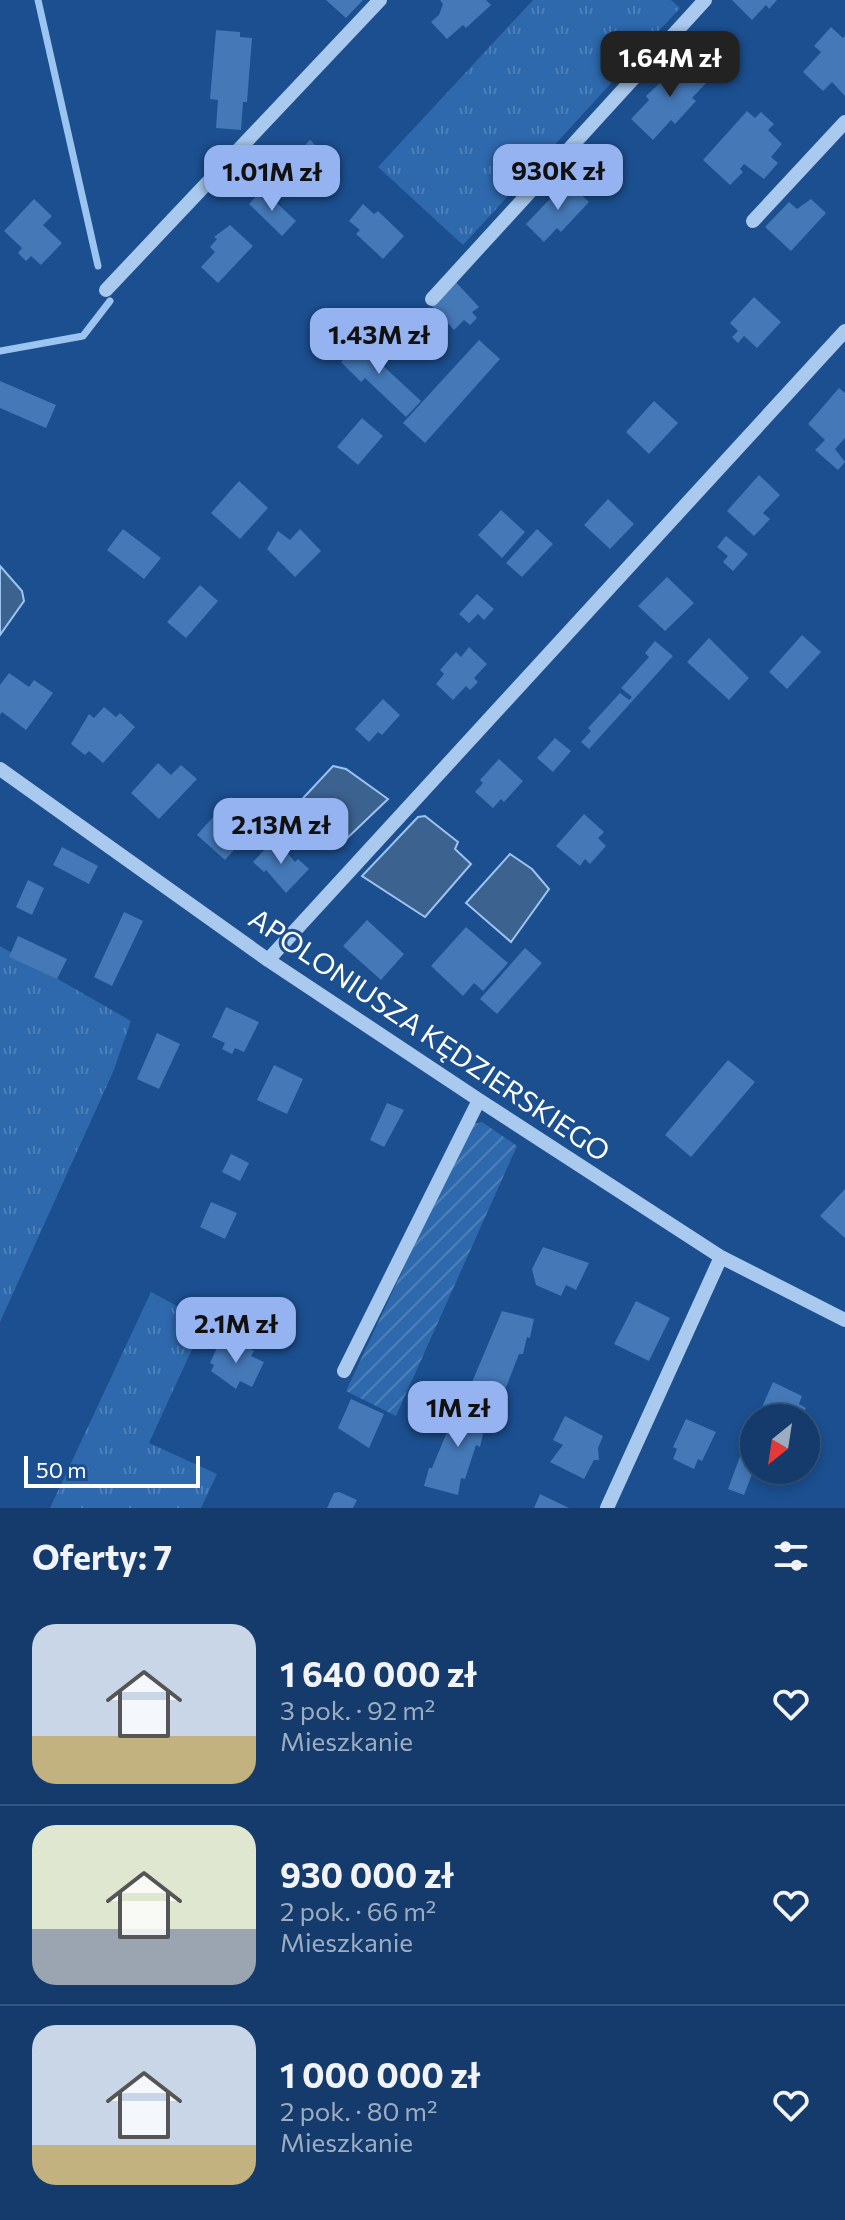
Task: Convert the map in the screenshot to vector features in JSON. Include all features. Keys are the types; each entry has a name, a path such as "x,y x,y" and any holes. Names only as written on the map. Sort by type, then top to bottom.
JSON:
{"street":[{"path":"106,290 380,0"},
{"path":"432,299 705,0"},
{"path":"753,221 845,122"},
{"path":"268,960 845,331"},
{"name":"APOLONIUSZA KĘDZIERSKIEGO","path":"0,769 268,960 479,1100 721,1257 845,1320"},
{"path":"344,1371 479,1100"},
{"path":"607,1508 721,1257"}],"green space":[{"path":"533,0 671,0 680,8 463,245 378,167"},
{"path":"0,946 131,1021 113,1072 0,1322"},
{"path":"482,1122 517,1146 396,1416 346,1391 465,1137 473,1124"},
{"path":"151,1292 205,1321 149,1443 217,1474 201,1508 50,1508"}],"shaded area":[{"path":"0,566 22,591 24,601 0,635"},
{"path":"333,766 346,769 388,799 339,846 293,809"},
{"path":"425,816 458,842 455,849 471,864 425,917 362,876 418,817"},
{"path":"510,854 532,869 549,889 511,942 466,903"}],"building":[{"path":"326,0 363,0 346,18"},
{"path":"440,0 486,0 491,5 466,28 463,25 447,39 431,22 439,15 443,4"},
{"path":"732,0 777,0 769,9 766,5 752,20"},
{"path":"831,27 843,38 845,36 845,96 832,82 823,91 803,72 821,52 814,46"},
{"path":"216,30 240,32 240,37 252,38 247,102 243,102 241,130 216,128 218,100 210,99"},
{"path":"681,58 703,74 707,82 692,98 696,101 675,124 671,120 653,140 631,119 649,100 646,96 672,72 670,69"},
{"path":"747,111 755,118 761,112 774,124 768,130 782,144 771,157 778,163 764,179 744,164 740,169 743,172 730,185 703,160"},
{"path":"310,140 337,166 327,177 332,182 322,193 289,161"},
{"path":"567,181 589,202 561,232 557,228 544,242 526,224"},
{"path":"262,189 296,221 282,236 249,204"},
{"path":"34,199 52,216 43,225 62,243 41,265 31,256 26,261 18,253 22,248 4,231"},
{"path":"811,199 826,213 791,251 765,227 789,202 797,209"},
{"path":"363,204 374,214 378,211 404,236 383,259 356,234 360,230 349,221"},
{"path":"230,225 253,246 218,283 201,267 215,252 210,247 217,239 214,237"},
{"path":"454,280 479,307 472,312 477,318 470,325 464,320 454,330 429,303"},
{"path":"754,297 781,322 757,348 744,336 738,343 732,337 738,331 730,323"},
{"path":"365,336 386,355 379,362 421,401 406,417 365,378 361,382 341,362"},
{"path":"479,340 500,359 425,443 403,423"},
{"path":"0,381 56,405 46,428 0,408"},
{"path":"839,388 845,393 845,438 835,449 845,462 838,470 815,450 825,440 808,424"},
{"path":"654,401 678,423 649,454 626,432"},
{"path":"362,418 383,436 358,465 337,447"},
{"path":"759,475 780,495 763,513 770,519 754,536 727,511"},
{"path":"239,481 268,508 240,539 211,513"},
{"path":"608,499 634,524 610,549 584,525"},
{"path":"501,510 525,532 502,558 478,535"},
{"path":"123,529 161,558 144,579 107,550"},
{"path":"300,529 321,551 295,577 267,549 278,531 290,540"},
{"path":"537,529 553,544 522,577 506,563"},
{"path":"726,536 748,554 733,571 723,562 728,556 717,547"},
{"path":"667,577 694,603 665,631 638,606"},
{"path":"200,585 218,601 186,638 167,622"},
{"path":"477,594 494,609 484,620 478,614 469,623 459,614"},
{"path":"802,635 821,652 787,689 769,672"},
{"path":"709,638 749,678 729,700 687,662"},
{"path":"655,641 673,656 589,749 581,742 591,731 588,728 620,693 629,700 632,697 621,688 649,657 645,653"},
{"path":"469,647 487,664 474,678 478,682 470,690 466,686 453,700 436,684 444,674 440,670 456,652 461,657"},
{"path":"9,673 29,687 34,680 53,693 26,730 2,712 0,715 0,685"},
{"path":"383,699 400,715 382,735 378,732 369,742 355,729"},
{"path":"104,707 116,717 120,713 135,727 103,763 89,751 85,755 71,744 89,714 94,718"},
{"path":"555,738 571,751 553,772 537,758"},
{"path":"499,759 523,781 504,802 501,799 493,808 475,792 483,783 480,780"},
{"path":"158,763 171,775 181,765 197,779 159,819 131,793"},
{"path":"231,797 259,822 225,860 197,835"},
{"path":"584,814 604,832 598,838 606,846 590,864 585,859 580,866 556,846"},
{"path":"275,838 295,862 298,859 309,869 286,893 266,870 264,872 253,862"},
{"path":"62,847 98,866 89,884 53,865"},
{"path":"28,880 44,888 32,915 16,907"},
{"path":"124,912 143,921 112,986 94,977"},
{"path":"367,920 404,954 381,980 343,946"},
{"path":"466,927 508,963 483,991 474,983 463,996 431,966"},
{"path":"18,936 67,959 57,979 9,957"},
{"path":"525,948 542,963 497,1014 480,999"},
{"path":"226,1007 259,1022 244,1052 235,1048 232,1054 222,1049 225,1043 212,1037"},
{"path":"157,1033 180,1044 159,1089 137,1079"},
{"path":"728,1060 755,1082 691,1157 665,1135"},
{"path":"274,1065 303,1079 287,1114 257,1100"},
{"path":"387,1103 404,1110 384,1147 370,1140"},
{"path":"231,1154 249,1163 240,1181 222,1172"},
{"path":"845,1189 845,1238 820,1216"},
{"path":"211,1202 237,1213 225,1239 200,1227"},
{"path":"543,1247 589,1263 576,1290 566,1285 561,1296 536,1285 532,1269"},
{"path":"636,1301 670,1318 649,1361 614,1344"},
{"path":"502,1311 534,1319 530,1338 527,1337 523,1354 519,1354 500,1403 467,1394"},
{"path":"235,1341 254,1351 251,1356 264,1362 252,1387 240,1381 236,1389 211,1371 214,1365 210,1363 219,1343 231,1349"},
{"path":"773,1382 802,1396 799,1404 763,1404"},
{"path":"351,1399 384,1414 369,1448 338,1428"},
{"path":"459,1403 492,1412 488,1430 484,1429 480,1447 476,1445 465,1479 461,1478 458,1495 424,1486"},
{"path":"565,1416 603,1436 598,1448 599,1460 594,1460 584,1479 550,1462 563,1445 553,1440"},
{"path":"686,1419 716,1432 702,1461 698,1459 694,1469 673,1459 677,1449 673,1447"},
{"path":"740,1456 740,1484 748,1484 744,1495 728,1489"},
{"path":"339,1492 357,1500 353,1508 327,1508 334,1493"},
{"path":"540,1494 569,1508 534,1508"}],"waterway":[{"path":"38,0 98,266"},
{"path":"0,351 83,336 110,301"}]}
